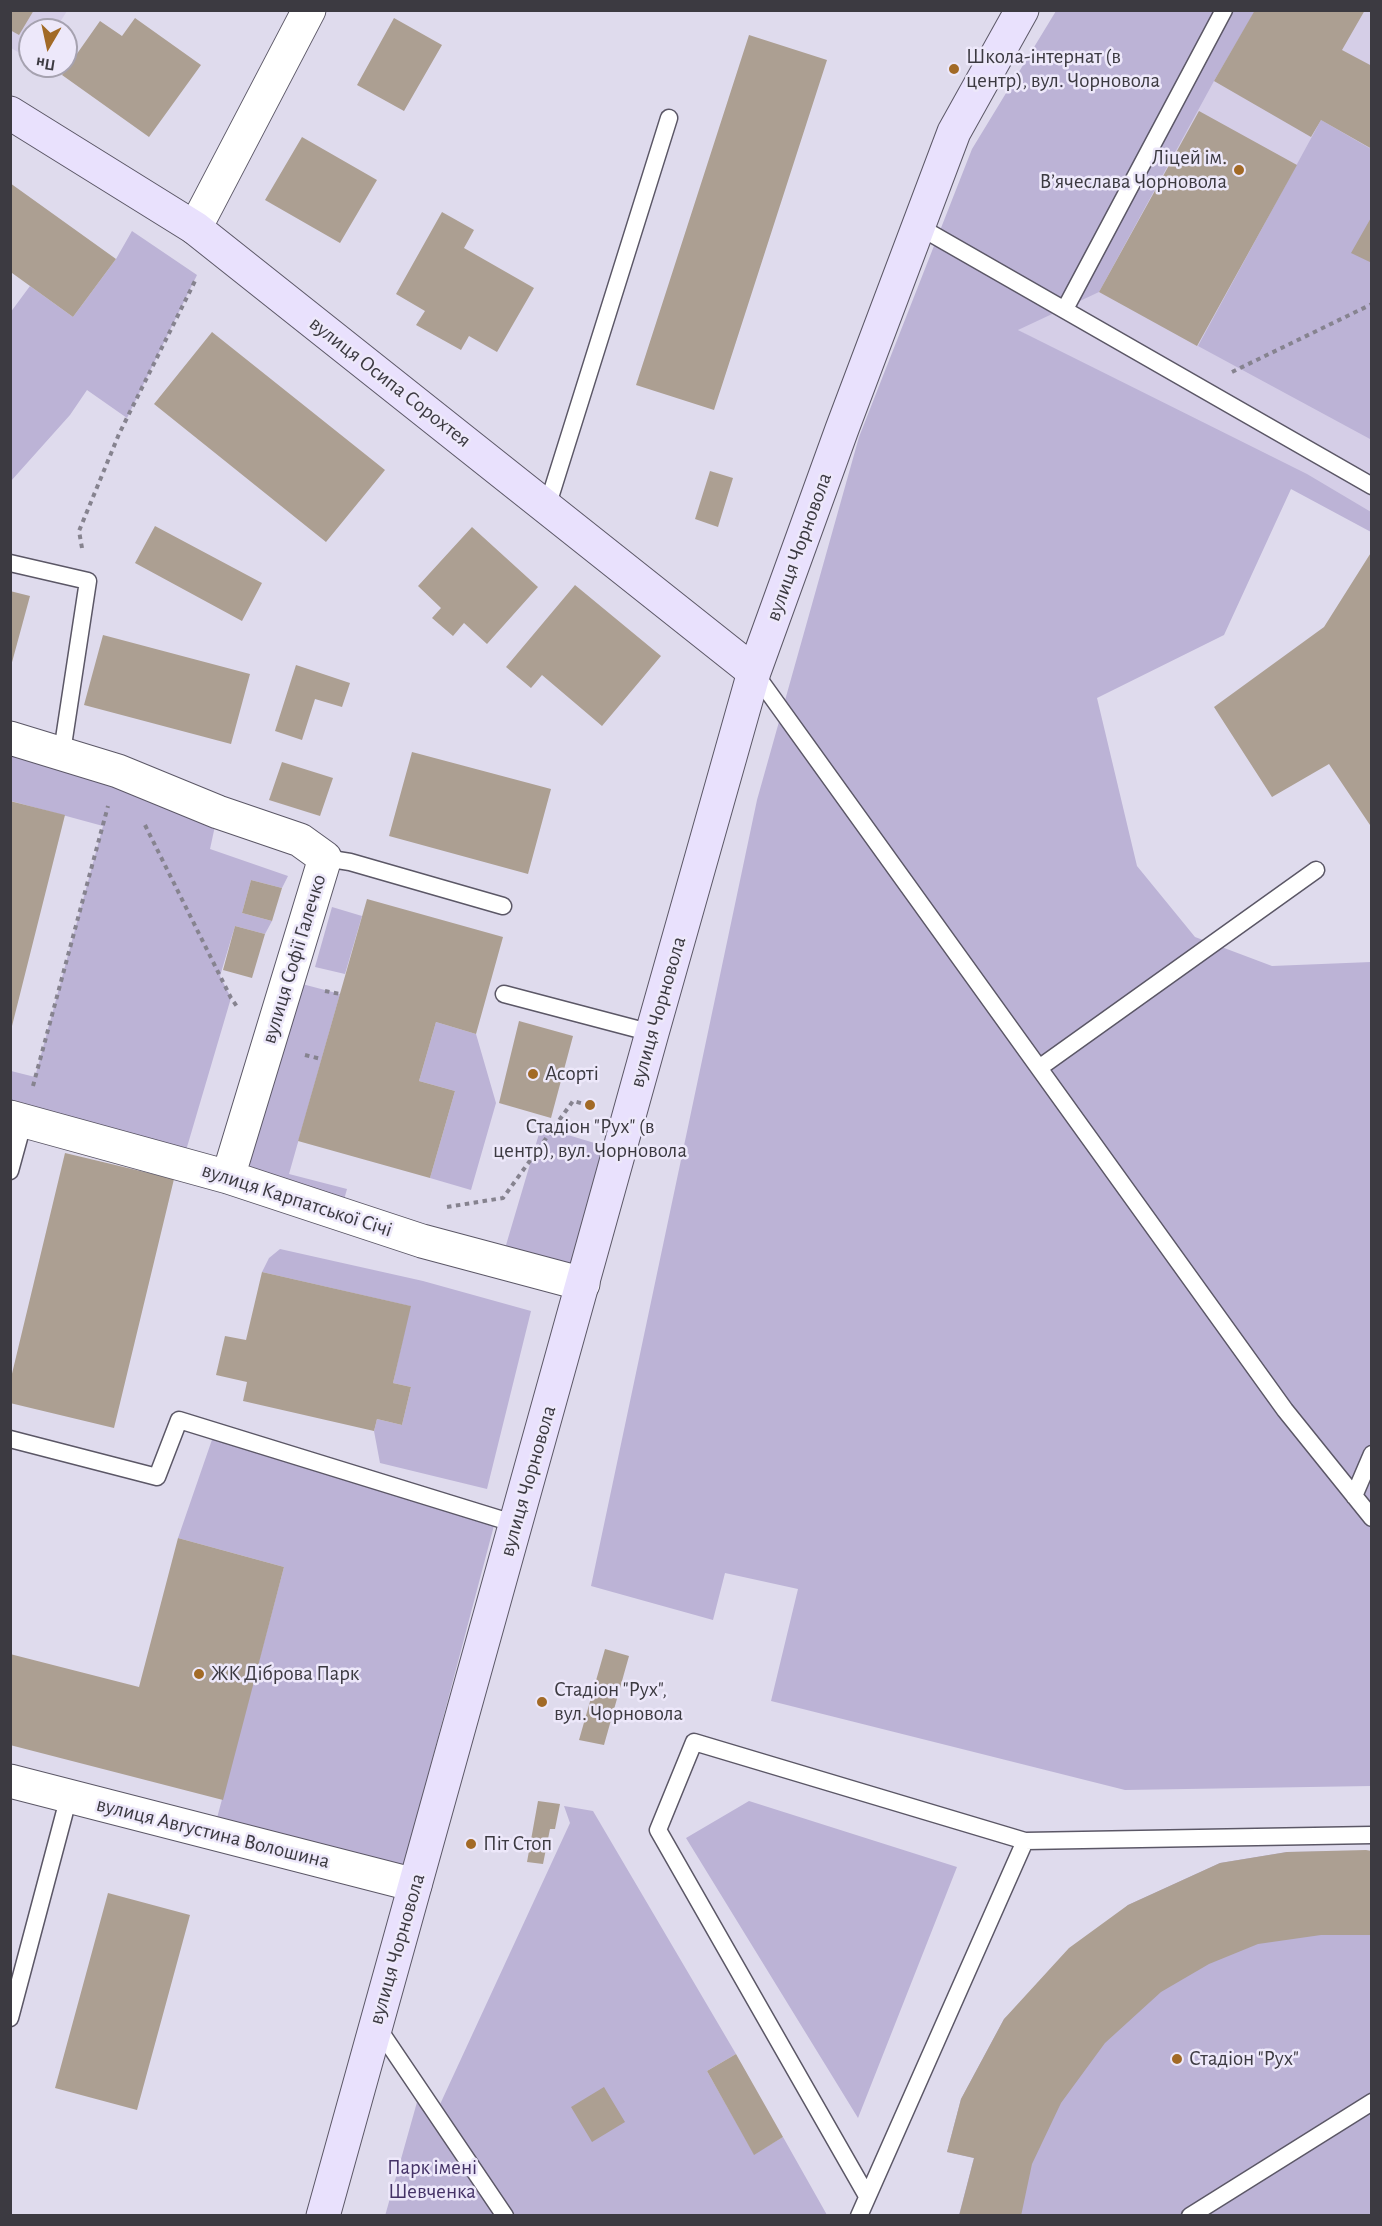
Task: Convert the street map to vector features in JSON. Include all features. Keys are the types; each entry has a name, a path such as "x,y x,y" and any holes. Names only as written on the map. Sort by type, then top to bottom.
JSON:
{"main road":[{"name":"вулиця Чорновола","path":"323,2216 754,672 954,132 1022,10"},
{"name":"вулиця Осипа Сорохтея","path":"10,113 195,228 754,672"}],"street":[{"path":"195,228 309,10"},
{"name":"вулиця Софії Галечко","path":"10,738 62,752 118,771 218,812 300,840 325,858 228,1176"},
{"name":"вулиця Карпатської Січі","path":"17,1119 228,1176 422,1241 583,1284"},
{"name":"вулиця Августина Волошина","path":"10,1781 415,1885"}],"lane":[{"path":"1065,309 1224,10"},
{"path":"547,507 669,118"},
{"path":"918,226 1371,486"},
{"path":"10,563 88,581 62,752"},
{"path":"754,672 1285,1410 1371,1518"},
{"path":"325,858 350,862 503,906"},
{"path":"1039,1068 1316,870"},
{"path":"504,994 652,1033"},
{"path":"10,1171 17,1119"},
{"path":"10,1439 157,1477 179,1420 516,1524"},
{"path":"1354,1496 1371,1454"},
{"path":"867,2196 658,1830 694,1742 1024,1841 1371,1836"},
{"path":"10,2018 69,1796"},
{"path":"859,2216 1024,1841"},
{"path":"376,2025 505,2216"},
{"path":"1190,2216 1371,2102"}],"path":[{"path":"88,581 79,531 123,426 198,275"},
{"path":"1200,387 1371,304"},
{"path":"17,1119 118,771"},
{"path":"143,822 231,998 267,1045"},
{"path":"445,1207 503,1198 573,1101 629,1116"}],"shaded area":[{"path":"11,11 67,11 63,18 18,18 18,52 11,48"},
{"name":"Ліцей ім. Вʼячеслава Чорновола","path":"1194,11 1371,11 1371,528 1018,330"}],"green space":[{"path":"1056,11 1255,11 1214,81 1099,292 1018,330 1307,474 1371,512 1371,532 1291,489 1224,635 1097,698 1137,866 1195,937 1272,966 1371,962 1371,1786 1125,1790 771,1701 798,1589 725,1573 713,1620 591,1586 757,800 859,437 972,149"},
{"path":"1321,120 1371,149 1372,436 1370,439 1198,346"},
{"path":"132,231 197,275 127,418 87,390 70,415 11,481 10,313 30,286 73,317 116,259"},
{"path":"11,738 218,812 210,849 288,876 282,888 251,880 242,913 272,921 265,934 235,926 220,976 231,998 182,1164 11,1117 11,1071 35,1077 103,826 11,801"},
{"path":"332,907 362,916 345,974 315,967"},
{"path":"287,980 340,994 289,1174 347,1189 340,1214 228,1177"},
{"path":"436,1022 476,1034 496,1103 471,1190 430,1178 455,1091 419,1081"},
{"path":"541,1127 608,1147 570,1280 501,1262"},
{"path":"280,1249 423,1281 531,1311 487,1489 380,1463 374,1431 377,1419 402,1425 411,1387 393,1383 410,1306 262,1272 269,1258"},
{"path":"215,1431 496,1518 400,1881 213,1833 284,1567 178,1538"},
{"path":"749,1801 957,1867 858,2118 686,1838"},
{"path":"564,1806 593,1811 736,2054 707,2071 754,2154 783,2137 827,2215 505,2215 436,2113 570,1823"},
{"name":"Стадіон \"Рух\"","path":"1371,1851 1371,2215 959,2215 974,2158 947,2152 961,2099 1004,2019 1128,1905 1220,1863 1287,1852"},
{"name":"Парк імені Шевченка","path":"419,2095 499,2215 385,2216"}],"building":[{"path":"10,10 34,10 29,18 18,18 18,34 10,30"},
{"path":"1255,10 1365,10 1342,50 1372,66 1372,149 1321,120 1311,137 1214,81"},
{"path":"135,18 201,65 149,137 66,78 78,78 78,52 100,21 122,36"},
{"path":"394,18 442,45 404,111 357,85"},
{"path":"749,35 827,60 714,410 636,385"},
{"path":"1199,111 1297,165 1197,346 1099,292"},
{"path":"302,137 377,180 340,243 265,200"},
{"path":"10,183 116,259 73,317 12,273 10,275"},
{"path":"442,212 474,230 464,248 534,288 497,352 469,336 461,350 416,325 425,311 396,294"},
{"path":"1372,216 1372,263 1351,253"},
{"path":"212,332 385,470 326,542 154,404"},
{"path":"710,471 733,478 718,527 695,519"},
{"path":"155,526 262,583 242,621 135,563"},
{"path":"472,527 538,587 487,644 464,623 453,636 432,618 441,608 418,586"},
{"path":"1372,551 1372,828 1329,764 1272,797 1214,707 1324,627"},
{"path":"575,585 661,656 602,726 542,675 531,688 506,667"},
{"path":"10,591 30,596 11,666 10,666"},
{"path":"103,635 250,674 231,744 84,705"},
{"path":"296,665 350,683 342,707 315,699 302,740 275,731"},
{"path":"412,752 551,789 528,874 389,836"},
{"path":"282,762 333,778 320,816 269,800"},
{"path":"10,801 65,815 11,1030 10,1030"},
{"path":"251,880 282,888 272,921 242,913"},
{"path":"367,899 503,937 476,1034 436,1022 419,1081 455,1091 430,1178 298,1141"},
{"path":"235,926 265,934 252,978 223,970"},
{"path":"519,1021 573,1036 551,1118 499,1103"},
{"path":"65,1153 174,1179 114,1428 10,1403 10,1382"},
{"path":"262,1272 411,1306 393,1383 411,1387 402,1425 377,1419 374,1431 243,1401 247,1382 216,1375 225,1336 246,1340"},
{"name":"ЖК Діброва Парк","path":"178,1538 284,1567 223,1800 10,1745 10,1654 139,1687"},
{"path":"605,1649 629,1656 604,1745 579,1740"},
{"path":"538,1801 560,1804 555,1829 550,1829 543,1864 527,1862"},
{"path":"1372,1851 1372,1935 1321,1935 1258,1944 1209,1964 1161,1992 1105,2043 1061,2103 1032,2164 1021,2216 959,2216 974,2158 947,2152 961,2099 1004,2019 1069,1948 1128,1905 1220,1863 1287,1852"},
{"path":"108,1893 190,1915 137,2110 55,2088"},
{"path":"736,2054 783,2137 754,2155 707,2071"},
{"path":"604,2087 625,2122 592,2142 571,2107"}],"place":[{"name":"Школа-інтернат (в центр), вул. Чорновола","path":"954,69"},
{"name":"Ліцей ім. Вʼячеслава Чорновола","path":"1239,170"},
{"name":"Асорті","path":"533,1074"},
{"name":"Стадіон \"Рух\" (в центр), вул. Чорновола","path":"590,1105"},
{"name":"ЖК Діброва Парк","path":"199,1674"},
{"name":"Стадіон \"Рух\", вул. Чорновола","path":"542,1702"},
{"name":"Піт Стоп","path":"471,1844"},
{"name":"Стадіон \"Рух\"","path":"1177,2059"}]}
